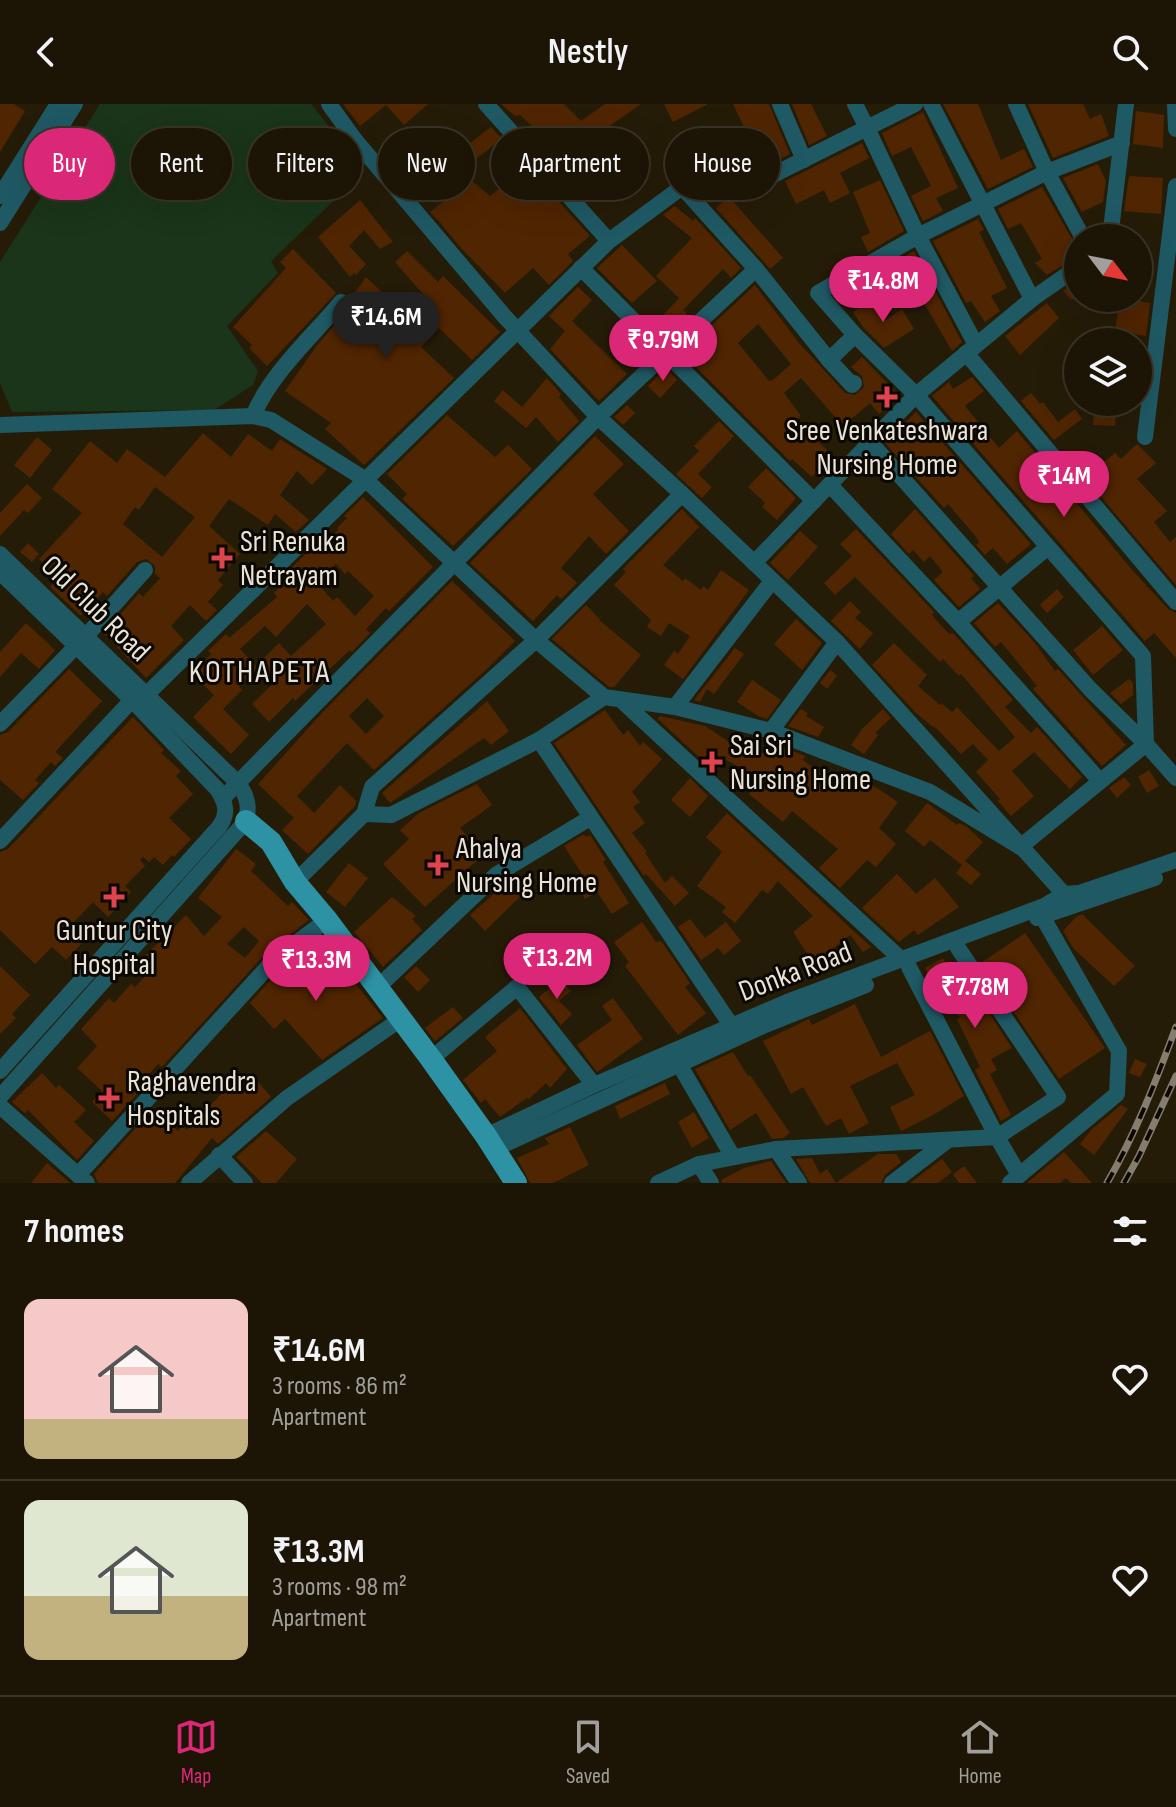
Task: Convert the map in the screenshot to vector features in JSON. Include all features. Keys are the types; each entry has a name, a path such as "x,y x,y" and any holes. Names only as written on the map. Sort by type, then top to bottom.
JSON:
{"main road":[{"path":"246,821 271,842 295,882 431,1059 516,1183"}],"street":[{"path":"0,196 58,104"},
{"path":"0,223 75,104"},
{"path":"329,104 365,152 519,332 598,417 837,642 1064,894"},
{"path":"486,104 609,241"},
{"path":"780,104 804,160"},
{"path":"855,104 971,349 1176,602"},
{"path":"780,172 915,104"},
{"path":"931,104 1032,299"},
{"path":"1016,104 1075,224"},
{"path":"1112,224 1126,104"},
{"path":"1175,104 1176,129"},
{"path":"1122,143 1047,172 918,236 818,293 855,335 916,395 1143,656 1146,744"},
{"path":"1145,437 1176,186"},
{"path":"0,841 139,698 519,332 581,268 609,241 665,200"},
{"path":"694,200 756,269 829,360 852,385 854,383"},
{"path":"581,268 814,501"},
{"path":"0,1071 219,827 226,814 223,798 598,417 756,269"},
{"path":"754,563 916,395 1032,299 1064,277"},
{"path":"253,416 260,399 273,382 341,302"},
{"path":"829,360 855,335"},
{"path":"0,425 253,416 271,420 366,480 536,640 604,697 675,707 771,731 930,792 1020,847"},
{"path":"870,442 1090,689 1176,778"},
{"path":"830,485 1100,781"},
{"path":"295,882 364,814 372,787 536,640 682,494"},
{"path":"958,622 1048,547"},
{"name":"Old Club Road","path":"0,554 139,698 223,798"},
{"path":"0,724 145,570"},
{"name":"Old Club Road","path":"0,572 82,640"},
{"path":"675,707 772,581"},
{"path":"771,731 837,642"},
{"path":"364,814 391,815 539,740 604,697"},
{"name":"Old Club Road","path":"139,698 239,784"},
{"path":"622,701 905,964 997,1137 1014,1179 1117,1094 1119,1051 1042,916"},
{"path":"539,740 731,1025"},
{"path":"1020,847 1146,744"},
{"path":"0,1097 246,821 248,801 239,784"},
{"path":"377,988 497,874 590,818"},
{"name":"Donka Road","path":"490,1143 1044,906 1064,894 1079,893 1176,860"},
{"name":"Donka Road","path":"490,1143 594,1085 787,1002 958,948 1176,871"},
{"path":"0,1106 82,1179 275,959 327,920"},
{"path":"658,1183 699,1164 776,1149 997,1137 1058,1097 958,948"},
{"path":"431,1059 517,987 594,1085"},
{"path":"189,1183 287,1098 401,1019"},
{"path":"679,1064 733,1157"},
{"path":"892,1183 947,1141"},
{"path":"776,1149 799,1183"},
{"path":"219,1155 245,1183"},
{"path":"699,1164 711,1183"}],"green space":[{"path":"100,104 311,104 330,128 248,128 248,200 335,200 271,261 278,273 227,326 258,371 253,385 214,410 12,412 0,383 0,262 39,200 115,200 115,128 85,128"}],"building":[{"path":"0,104 14,104 25,111 0,152"},
{"path":"343,104 428,104 404,125 386,105 360,126"},
{"path":"501,104 564,104 581,121 605,104 641,104 607,128 534,128 520,115 515,116"},
{"path":"664,104 708,104 673,122"},
{"path":"733,104 769,104 779,128 742,128"},
{"path":"792,104 811,104 827,136 809,145"},
{"path":"943,104 978,104 1001,160 1024,149 1033,167 988,189"},
{"path":"1028,104 1083,104 1090,119 1101,114 1109,136 1053,158"},
{"path":"1136,111 1164,115 1163,148 1133,144"},
{"path":"923,112 958,188 936,198 943,211 923,221 911,196 931,186 911,147 892,156 882,133"},
{"path":"492,128 491,147 475,160 475,139"},
{"path":"780,130 790,154 780,159"},
{"path":"862,143 869,158 840,173 850,193 830,203 824,190 796,204 785,181"},
{"path":"1098,164 1106,181 1103,202 1082,212 1063,178"},
{"path":"1129,176 1163,178 1161,214 1124,211"},
{"path":"880,180 904,231 868,252 861,237 870,233 853,192"},
{"path":"475,183 491,200 558,200 590,236 568,254 573,261 549,285 533,268 505,293 430,212 445,200 475,200"},
{"path":"1042,187 1064,225 1064,265 1047,275 1035,263 1042,259 1021,223 1008,229 998,209"},
{"path":"360,200 393,242 380,249 364,230 349,246 366,264 350,277 318,237"},
{"path":"725,200 732,200 783,258 770,269 716,208"},
{"path":"675,206 693,221 695,218 741,268 731,278 723,269 683,310 687,314 666,338 654,325 679,298 656,276 692,238 663,215"},
{"path":"978,219 984,230 979,232 1007,288 991,296 1000,311 985,322 971,301 966,303 933,241"},
{"path":"622,245 657,281 632,303 597,268"},
{"path":"293,249 336,293 267,366 249,348 252,345 233,327 286,268 280,262"},
{"path":"407,251 438,282 443,276 500,332 472,360 439,328 421,347 454,378 364,465 325,429 331,423 285,391 318,344 349,309 351,298 366,277 389,299 394,293 415,314 429,301 395,262"},
{"path":"914,251 962,342 952,351 909,277 889,288 879,271"},
{"path":"755,285 799,343 845,393 855,395 864,387 862,376 851,367 862,357 900,396 879,414 870,403 843,426 801,378 784,393 801,416 796,420 832,455 812,477 792,459 790,461 682,353","holes":["758,324 791,364 769,381 738,343"]},
{"path":"578,287 592,300 572,321 627,374 599,401 550,349 565,331 549,316"},
{"path":"871,300 886,320 902,309 914,329 884,348 853,312"},
{"path":"1047,303 1059,318 1020,355 1005,336"},
{"path":"1118,312 1149,312 1147,328 1115,328"},
{"path":"666,368 677,380 660,398 648,386"},
{"path":"972,377 984,391 965,406 999,448 1017,431 1133,571 1168,609 1176,613 1176,658 1154,633 1145,641 932,396 949,382 953,389"},
{"path":"547,378 579,421 558,442 536,417 526,428 494,401 503,390 522,407"},
{"path":"1031,393 1040,404 1043,402 1058,422 1066,416 1080,416 1082,419 1054,440 1021,401"},
{"path":"627,405 635,413 623,425 614,417"},
{"path":"916,412 1031,544 1007,564 993,548 985,555 976,545 979,542 976,537 948,504 944,508 885,443"},
{"path":"447,415 495,457 508,445 532,469 453,546 402,499 407,494 387,474"},
{"path":"1094,416 1116,416 1115,426 1093,425"},
{"path":"719,421 734,436 698,474 712,487 702,498 676,474 699,451 694,446"},
{"path":"203,433 231,457 248,434 272,451 280,439 327,469 312,485 297,471 280,495 309,520 296,532 275,514 268,525 229,499 209,526 240,554 218,580 223,585 208,602 217,610 206,621 190,605 171,626 184,640 146,678 104,633 139,593 143,597 160,578 155,574 155,566 146,559 137,562 107,596 103,592 81,616 50,587 59,578 39,559 82,513 52,489 90,441 117,463 127,449 165,477","holes":["155,487 195,517 162,557 123,524 135,507 139,510"]},
{"path":"595,436 624,464 593,494 629,531 606,554 589,536 561,568 577,583 561,599 557,595 533,621 470,563"},
{"path":"37,437 52,450 30,478 14,465"},
{"path":"1137,444 1156,463 1137,479 1167,511 1154,522 1170,542 1176,537 1176,585 1085,478 1115,453 1121,459"},
{"path":"766,468 796,498 777,520 762,507 765,503 748,487"},
{"path":"27,484 42,498 28,513 24,510 0,536 0,513"},
{"path":"363,497 433,567 389,611 386,608 366,629 370,633 352,652 350,650 295,701 293,698 269,722 252,704 276,681 259,663 279,643 291,656 326,624 307,604 276,637 265,626 240,649 258,668 239,686 242,690 223,709 249,735 231,754 193,717 214,695 192,674 211,654 208,651 226,634 229,638 277,597 274,593 289,578 285,574 314,546 318,550 338,530 347,518 344,516","holes":["336,564 345,574 348,571 374,596 355,616 337,597 333,601 316,582"]},
{"path":"682,509 699,527 663,565 701,590 703,586 708,590 721,570 749,590 683,679 664,665 674,651 678,654 690,636 669,623 661,636 647,627 651,620 614,585 626,572 623,569"},
{"path":"915,509 974,576 971,578 980,589 959,607 934,580 943,572 930,556 924,562 913,550 909,554 891,534"},
{"path":"856,529 934,612 932,615 949,634 953,633 1013,700 1005,707 1031,733 1037,727 1082,777 1070,789 1034,752 1012,771 1034,796 1011,816 976,772 988,760 973,744 961,754 934,726 916,713 872,665 894,643 927,675 918,686 952,712 957,707 999,751 1015,737 961,674 959,676 943,659 940,662 855,577 835,595 824,583 852,556 840,544"},
{"path":"800,531 818,547 788,580 770,563"},
{"path":"28,543 39,554 32,562 20,552"},
{"path":"452,581 515,641 374,770 347,743 297,796 314,813 340,785 356,801 355,806 308,854 282,830 294,818 258,784 321,714","holes":["367,698 384,716 366,734 349,716"]},
{"path":"1057,589 1064,597 1047,613 1040,605"},
{"path":"850,601 861,612 855,618 873,633 860,649 831,621"},
{"path":"998,603 1034,642 1055,671 1058,669 1126,745 1102,766 1033,689 1037,686 1001,642 995,647 974,623"},
{"path":"586,605 641,655 614,687 609,687 552,639"},
{"path":"796,619 822,643 802,670 774,644"},
{"path":"26,623 55,650 39,669 21,653 0,677 0,652"},
{"path":"1102,626 1123,650 1093,675 1073,650"},
{"path":"735,648 744,654 714,694 707,689 700,702 694,700"},
{"path":"69,669 102,701 55,752 63,758 55,766 51,762 35,780 39,783 23,800 0,780 0,735 8,732"},
{"path":"830,670 837,676 827,689 820,683"},
{"path":"1129,679 1133,683 1133,695 1121,704 1110,693"},
{"path":"752,680 781,700 767,719 737,702"},
{"path":"487,701 509,731 491,745 484,738 390,803 382,793"},
{"path":"801,709 808,713 806,716 824,727 818,737 788,726"},
{"path":"883,709 891,718 875,733 878,735 864,754 851,745"},
{"path":"605,710 623,735 628,730 640,746 643,742 662,759 632,792 640,802 633,807 645,823 632,833 665,883 672,876 689,893 675,906 646,874 644,876 554,743"},
{"path":"660,716 705,726 747,754 751,746 771,757 777,745 805,756 803,760 836,785 846,772 860,777 898,802 879,828 896,844 876,867 867,860 840,888 819,868 838,849 792,811 783,822 749,794 761,778 724,759 716,773 658,719"},
{"path":"133,717 164,750 161,753 181,771 176,776 193,794 169,818 191,839 163,865 154,857 149,862 143,857 140,860 145,866 125,886 131,892 108,917 93,902 69,927 84,941 66,960 52,947 35,964 0,930 0,852 8,849"},
{"path":"1149,770 1159,786 1147,793 1138,777"},
{"path":"1124,777 1131,785 1117,798 1109,788"},
{"path":"690,778 708,796 690,817 671,800"},
{"path":"477,784 492,805 460,828 483,855 425,907 383,864 409,839 400,830 419,813"},
{"path":"927,803 957,825 967,827 983,842 965,861 981,874 971,885 956,873 962,865 930,840 924,847 905,831"},
{"path":"727,813 871,947 863,952 850,935 814,964 793,932 813,916 778,881 768,894 762,890 735,923 722,912 726,907 697,886 722,852 706,837"},
{"path":"584,834 586,837 590,835 629,903 612,914 597,892 585,899 574,882 584,877 564,846"},
{"path":"236,849 256,864 251,871 288,906 292,902 309,920 267,952 162,1067 158,1064 134,1091 137,1094 112,1121 92,1102 102,1091 77,1068 97,1046 81,1029 109,998 114,1003 131,984 135,987 156,965 146,955 186,915 204,936 222,917 198,898","holes":["244,927 259,941 245,958 227,944"]},
{"path":"349,863 368,878 345,907 326,892"},
{"path":"897,874 916,894 935,878 959,907 918,935 914,930 899,942 862,908"},
{"path":"513,877 526,891 485,931 470,915"},
{"path":"392,897 416,916 412,919 422,930 383,967 354,932"},
{"path":"1082,914 1135,966 1114,986 1074,949 1063,931"},
{"path":"690,919 705,938 726,922 741,941 724,955 718,948 701,960 678,927"},
{"path":"642,922 656,942 661,941 690,983 685,987 706,1013 678,1035 625,966 629,962 614,942"},
{"path":"1025,933 1105,1048 1059,1079 981,963"},
{"path":"316,942 350,986 354,982 383,1018 322,1060 285,1019 274,1029 250,1003 282,967"},
{"path":"943,958 959,990 969,983 1012,1048 991,1059 997,1070 990,1074 1011,1115 1001,1121 975,1070 980,1067 957,1019 960,1018 940,987 935,989 925,968"},
{"path":"0,966 30,995 12,1014 16,1018 0,1034"},
{"path":"416,966 430,980 418,992 404,977"},
{"path":"560,979 571,991 559,1001 572,1014 561,1025 539,997"},
{"path":"613,998 643,1039 597,1072 577,1045 612,1020 602,1006"},
{"path":"855,1004 881,1057 930,1031 964,1096 901,1131 890,1107 915,1095 897,1063 850,1086 869,1123 849,1134 841,1118 826,1126 803,1087 791,1094 763,1041 809,1019 812,1025"},
{"path":"453,1007 463,1018 435,1041 425,1028"},
{"path":"520,1008 567,1069 550,1088 546,1083 529,1099 500,1117 485,1099 481,1103 463,1080 497,1051 485,1037"},
{"path":"733,1052 790,1133 783,1138 772,1139 756,1113 730,1130 695,1069"},
{"path":"1135,1059 1147,1064 1140,1077 1129,1073"},
{"path":"250,1072 271,1097 218,1144 212,1138 175,1183 98,1183 94,1174 153,1109 178,1131 182,1126 187,1130 222,1093"},
{"path":"42,1073 56,1088 59,1085 86,1110 74,1122 94,1141 77,1160 28,1110 25,1113 12,1102"},
{"path":"665,1083 670,1094 620,1119 615,1106"},
{"path":"1121,1105 1128,1109 1094,1155 1080,1144 1092,1129"},
{"path":"694,1112 709,1138 692,1148 678,1122"},
{"path":"570,1127 589,1165 553,1183 530,1183 517,1158 549,1144 545,1138"},
{"path":"266,1131 297,1159 276,1183 262,1183 236,1157"},
{"path":"1064,1152 1092,1183 1071,1183 1066,1178 1060,1183 1027,1183"},
{"path":"878,1154 896,1154 901,1162 885,1175 881,1183 836,1183"},
{"path":"812,1158 820,1174 827,1169 836,1183 810,1183 796,1159"},
{"path":"942,1159 952,1172 938,1183 910,1183"},
{"path":"771,1161 786,1183 722,1183 721,1180 744,1168"},
{"path":"47,1163 70,1183 31,1183"},
{"path":"964,1166 977,1183 959,1183 953,1174"}],"railway":[{"path":"1107,1183 1136,1126 1176,1027"},
{"path":"1124,1183 1176,1076"}],"place":[{"name":"Sree Venkateshwara Nursing Home","path":"887,397"},
{"name":"Sri Renuka Netrayam","path":"222,558"},
{"name":"Sai Sri Nursing Home","path":"712,762"},
{"name":"Ahalya Nursing Home","path":"438,865"},
{"name":"Guntur City Hospital","path":"114,897"},
{"name":"Raghavendra Hospitals","path":"109,1098"}],"district":[{"name":"KOTHAPETA","path":"260,671"}]}
